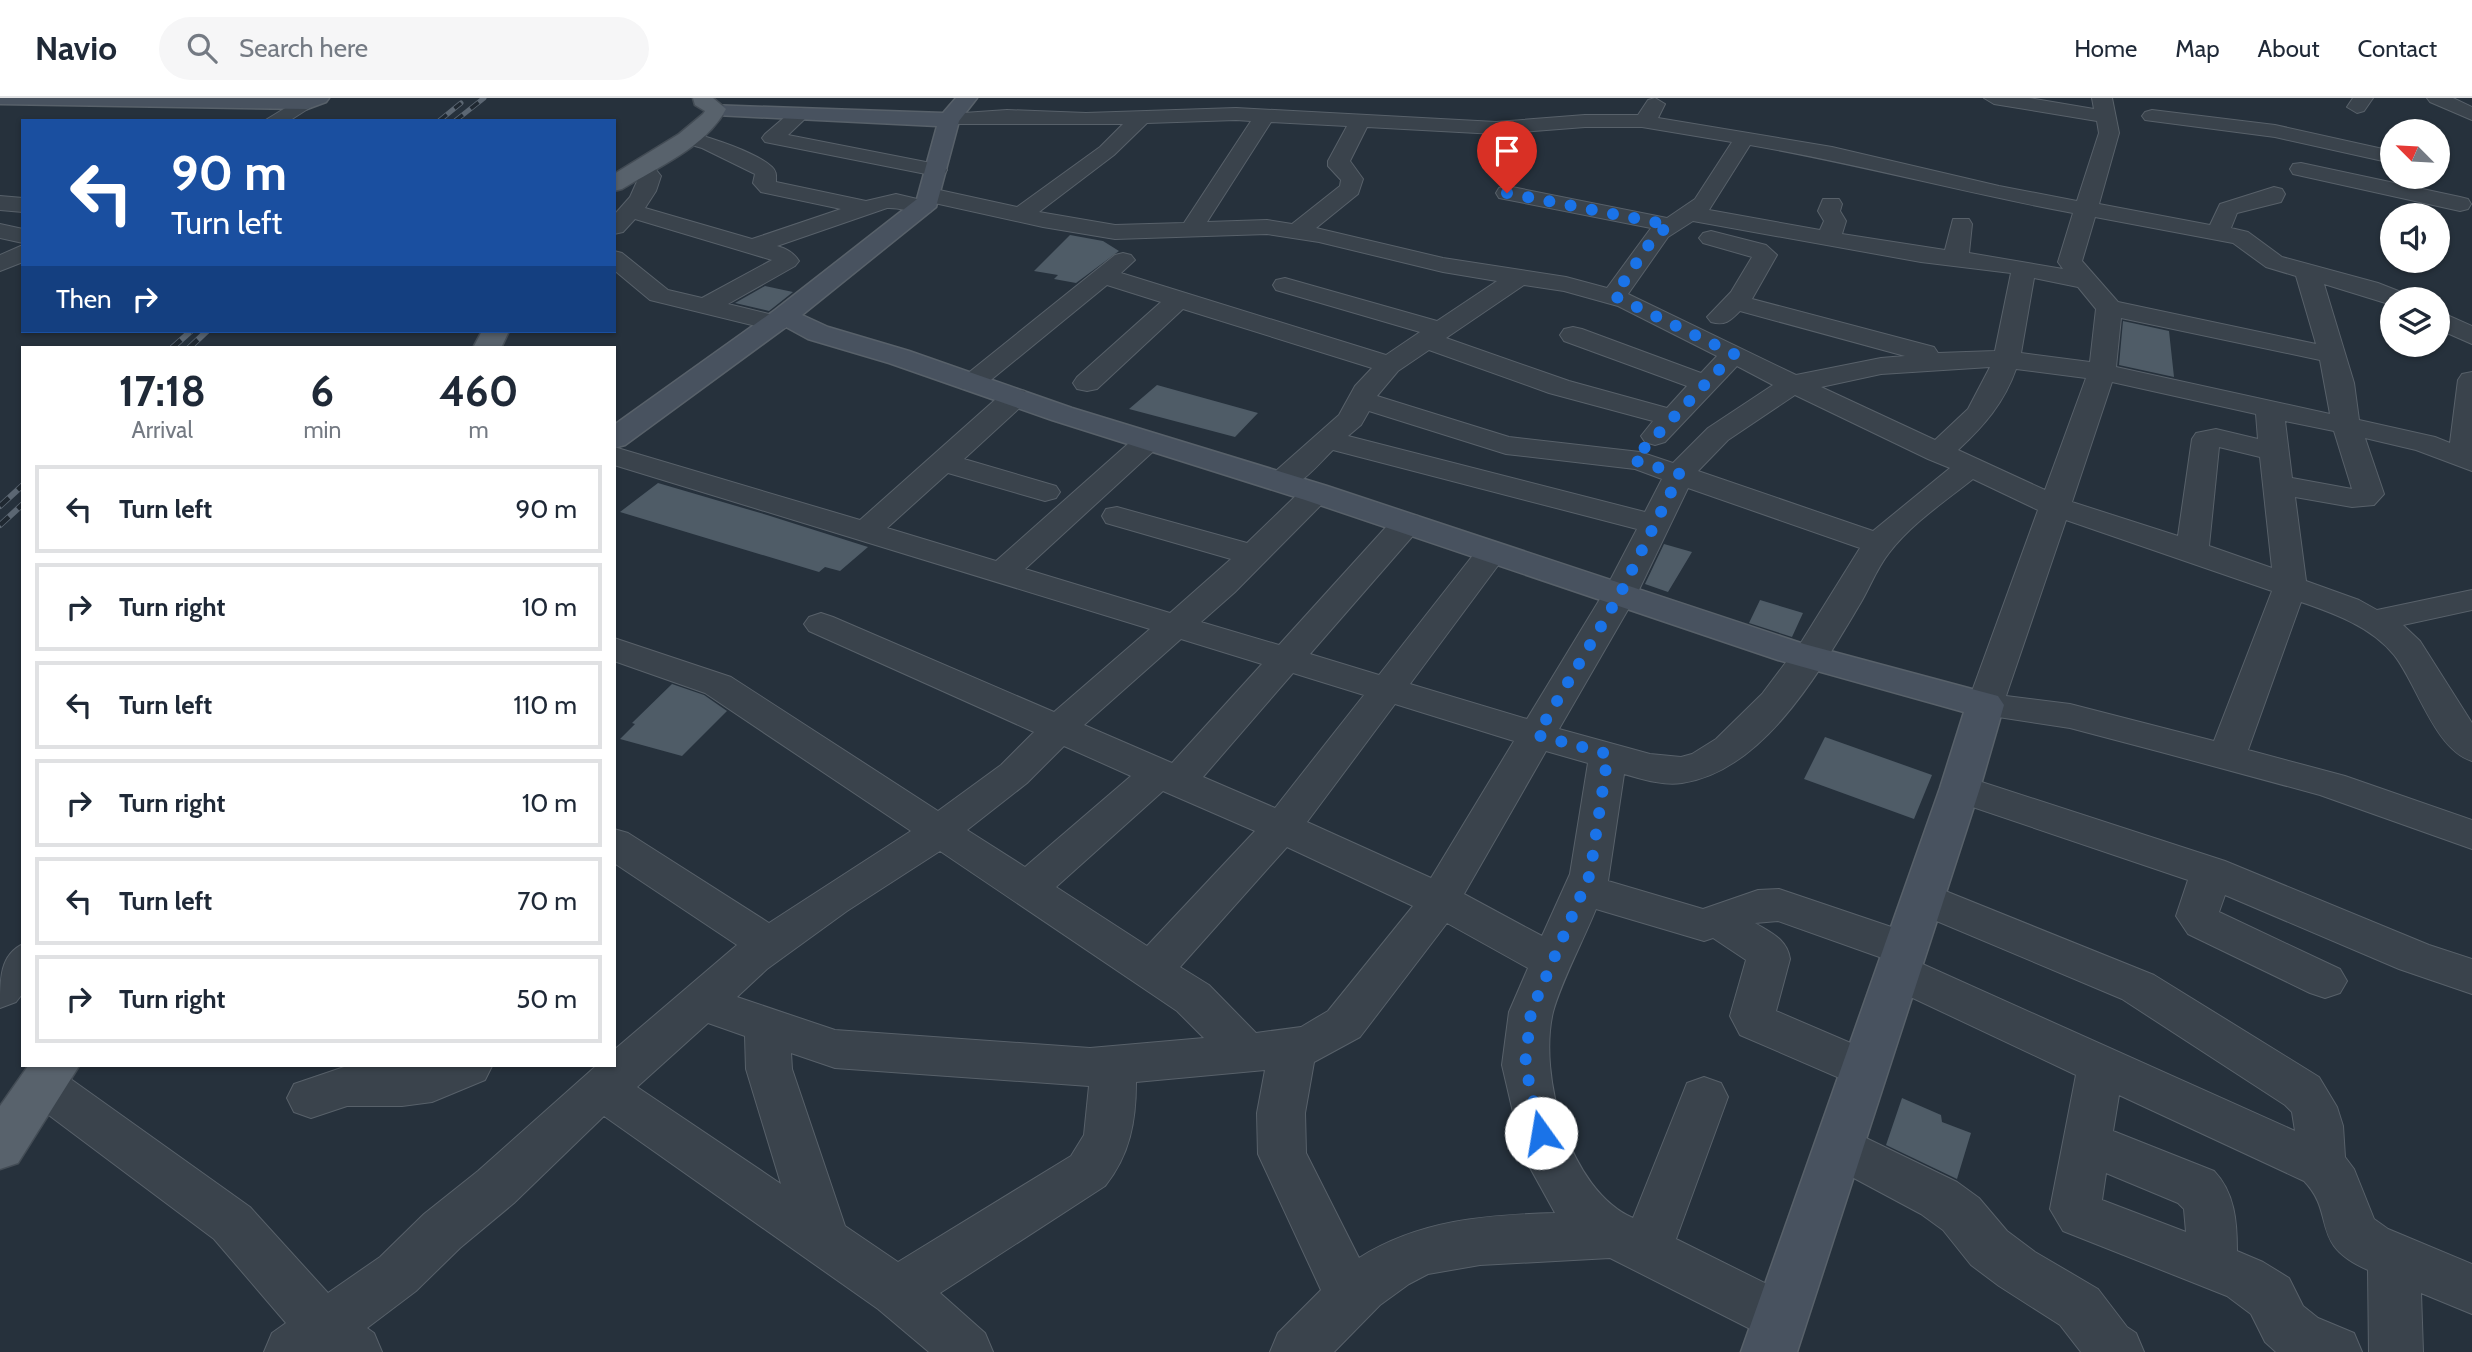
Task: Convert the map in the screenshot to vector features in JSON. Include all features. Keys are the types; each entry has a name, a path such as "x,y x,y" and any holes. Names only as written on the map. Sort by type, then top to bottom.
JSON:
{"main road":[{"path":"616,183 688,138 714,116 704,102"},
{"path":"3,1135 49,1075"}],"street":[{"path":"0,98 313,101"},
{"path":"618,437 780,319 929,190 949,120 967,98"},
{"path":"1018,98 1140,118"},
{"path":"1226,114 1244,98"},
{"path":"1642,121 1649,117 1658,98"},
{"path":"1994,98 2104,107 2109,133 2070,262 2109,308 2332,355"},
{"path":"2437,98 2472,114"},
{"path":"278,119 313,101"},
{"path":"704,102 800,114 949,120 1007,116 1065,119 1226,114 1496,128 1572,121 1642,121 1832,153 1987,191 2240,237 2274,262 2380,292"},
{"path":"800,114 772,138 929,190 1021,215 1081,228 1156,232 1249,226 1297,232 1444,265 1566,284 1614,296 1793,384 2056,507 2290,586 2347,607 2374,621 2392,633 2408,649 2455,727 2472,748"},
{"path":"1191,229 1265,115"},
{"path":"2152,117 2259,118 2297,136 2380,154"},
{"path":"1021,215 1107,150 1140,118"},
{"path":"1297,232 1350,189 1352,179 1342,170 1339,161 1360,120"},
{"path":"2218,233 2228,209 2283,196 2301,169 2297,136"},
{"path":"688,138 709,144 763,170 766,174 764,183 769,187 868,208"},
{"path":"1614,296 1652,240 1703,204 1744,139"},
{"path":"642,167 650,177 647,190 623,220 752,247 781,255 787,261 704,307"},
{"path":"2365,168 2380,170"},
{"path":"2301,169 2466,195"},
{"path":"752,247 929,190"},
{"path":"1507,193 1674,222 1829,237 2086,281"},
{"path":"0,203 21,205"},
{"path":"1829,237 1835,222 1829,211 1831,204"},
{"path":"1674,222 1758,250 1765,255 1735,302 1700,337"},
{"path":"1956,257 1961,224"},
{"path":"0,230 21,235"},
{"path":"971,382 1156,232"},
{"path":"0,264 21,253"},
{"path":"616,260 659,295 704,307 780,319 1148,441 1408,523 1811,658 1984,705 2070,716 2227,757 2331,785 2472,835"},
{"path":"1938,453 1979,414 1989,398 2005,359 2024,269"},
{"path":"2278,485 2352,498 2368,498 2346,426 2340,383 2309,273"},
{"path":"1104,276 1389,365"},
{"path":"616,1066 629,1045 700,1002 752,957 832,901 908,854 1014,774 1058,729 1254,555 1328,440 1351,419 1361,400 1389,365 1519,277"},
{"path":"1285,285 1433,335 1559,387 1673,418"},
{"path":"1087,383 1179,299"},
{"path":"1735,302 1950,360"},
{"path":"1608,754 1590,874 1531,1012 1525,1065 1547,1155 1576,1202 1606,1230 1630,1242 1772,1343 1960,789 1984,705 2102,372 2109,308"},
{"path":"2450,325 2470,334"},
{"path":"1573,335 1706,384"},
{"path":"1633,460 1734,354"},
{"path":"700,1002 835,1049 1090,1067 1245,1053 1310,1044 1344,1024 1439,901 1620,594 1680,474 1718,434 1793,384 1881,366 1950,360 2005,359 2102,372 2425,443 2467,460 2472,380"},
{"path":"865,532 1015,397"},
{"path":"1361,400 1493,441 1537,450 1633,460 1879,544"},
{"path":"2227,757 2290,586 2269,409"},
{"path":"618,437 865,532 1537,735 1657,768 1681,770 1707,763 1730,749 1773,704 1811,658 1879,544 1970,467"},
{"path":"2192,551 2206,439 2216,438 2275,452"},
{"path":"1328,440 1655,524"},
{"path":"1002,573 1148,441"},
{"path":"1511,487 1537,450"},
{"path":"943,462 1045,492"},
{"path":"1117,516 1254,555"},
{"path":"1026,890 1168,778 1289,659 1408,523"},
{"path":"1150,971 1281,828 1492,552"},
{"path":"2374,621 2472,600"},
{"path":"821,624 1281,828 1439,901 1552,961"},
{"path":"616,650 718,685 1193,998 1245,1053"},
{"path":"1960,789 2211,872 2472,978"},
{"path":"616,844 770,945"},
{"path":"2211,872 2197,916 2203,923 2325,981"},
{"path":"1583,889 1704,925 1720,922 1758,906 1779,905 1902,961 2101,1066 2321,1166 2334,1176 2340,1187 2350,1228 2356,1237 2472,1289"},
{"path":"1923,898 2138,987 2302,1091 2312,1100 2317,1110 2321,1166"},
{"path":"1720,922 1767,952 1768,959 1754,1003 1752,1016 1756,1023 1865,1070"},
{"path":"0,990 21,964"},
{"path":"767,1025 769,1069 825,1242"},
{"path":"1294,1046 1282,1098 1279,1132 1282,1154 1351,1297"},
{"path":"897,1291 1093,1166 1112,1130 1113,1065"},
{"path":"2101,1066 2075,1209 2081,1214 2245,1279 2270,1296 2284,1324 2299,1337 2335,1352"},
{"path":"311,1098 347,1086 402,1086 432,1082 467,1067"},
{"path":"49,1075 232,1223 323,1344 442,1231 496,1187 602,1089 616,1067"},
{"path":"602,1089 897,1291 943,1327 966,1352"},
{"path":"1630,1242 1704,1097"},
{"path":"2086,1142 2196,1186 2205,1194 2209,1204 2211,1266"},
{"path":"1839,1146 1939,1198 1961,1214 1989,1248 2017,1269 2079,1307 2090,1317 2111,1350"},
{"path":"1297,1352 1364,1285 1408,1257 1462,1243 1630,1242"},
{"path":"2394,1256 2396,1352"}],"building":[{"path":"1070,235 1103,241 1119,251 1076,283 1054,279 1058,275 1034,271"},
{"path":"765,286 793,292 769,311 735,303"},
{"path":"2123,321 2169,331 2174,377 2119,365"},
{"path":"1157,385 1258,413 1235,437 1129,409"},
{"path":"658,483 868,547 840,571 825,567 819,572 620,512"},
{"path":"1664,544 1692,552 1668,592 1645,584"},
{"path":"1760,600 1803,613 1792,637 1749,623"},
{"path":"672,684 704,695 727,711 682,756 620,739 635,724 632,723"},
{"path":"1825,737 1932,775 1914,819 1804,779"},
{"path":"1902,1098 1941,1115 1942,1122 1971,1133 1957,1179 1886,1145"}],"railway":[{"path":"458,119 484,98"},
{"path":"441,119 461,103"},
{"path":"174,346 189,333"},
{"path":"191,346 205,333"},
{"path":"0,506 21,487"},
{"path":"0,525 21,506"}],"route":[{"path":"1507,193 1669,225 1652,240 1614,296 1734,354 1633,460 1680,474 1620,594 1537,735 1608,754 1590,874 1531,1012 1525,1065 1541,1133"}]}
